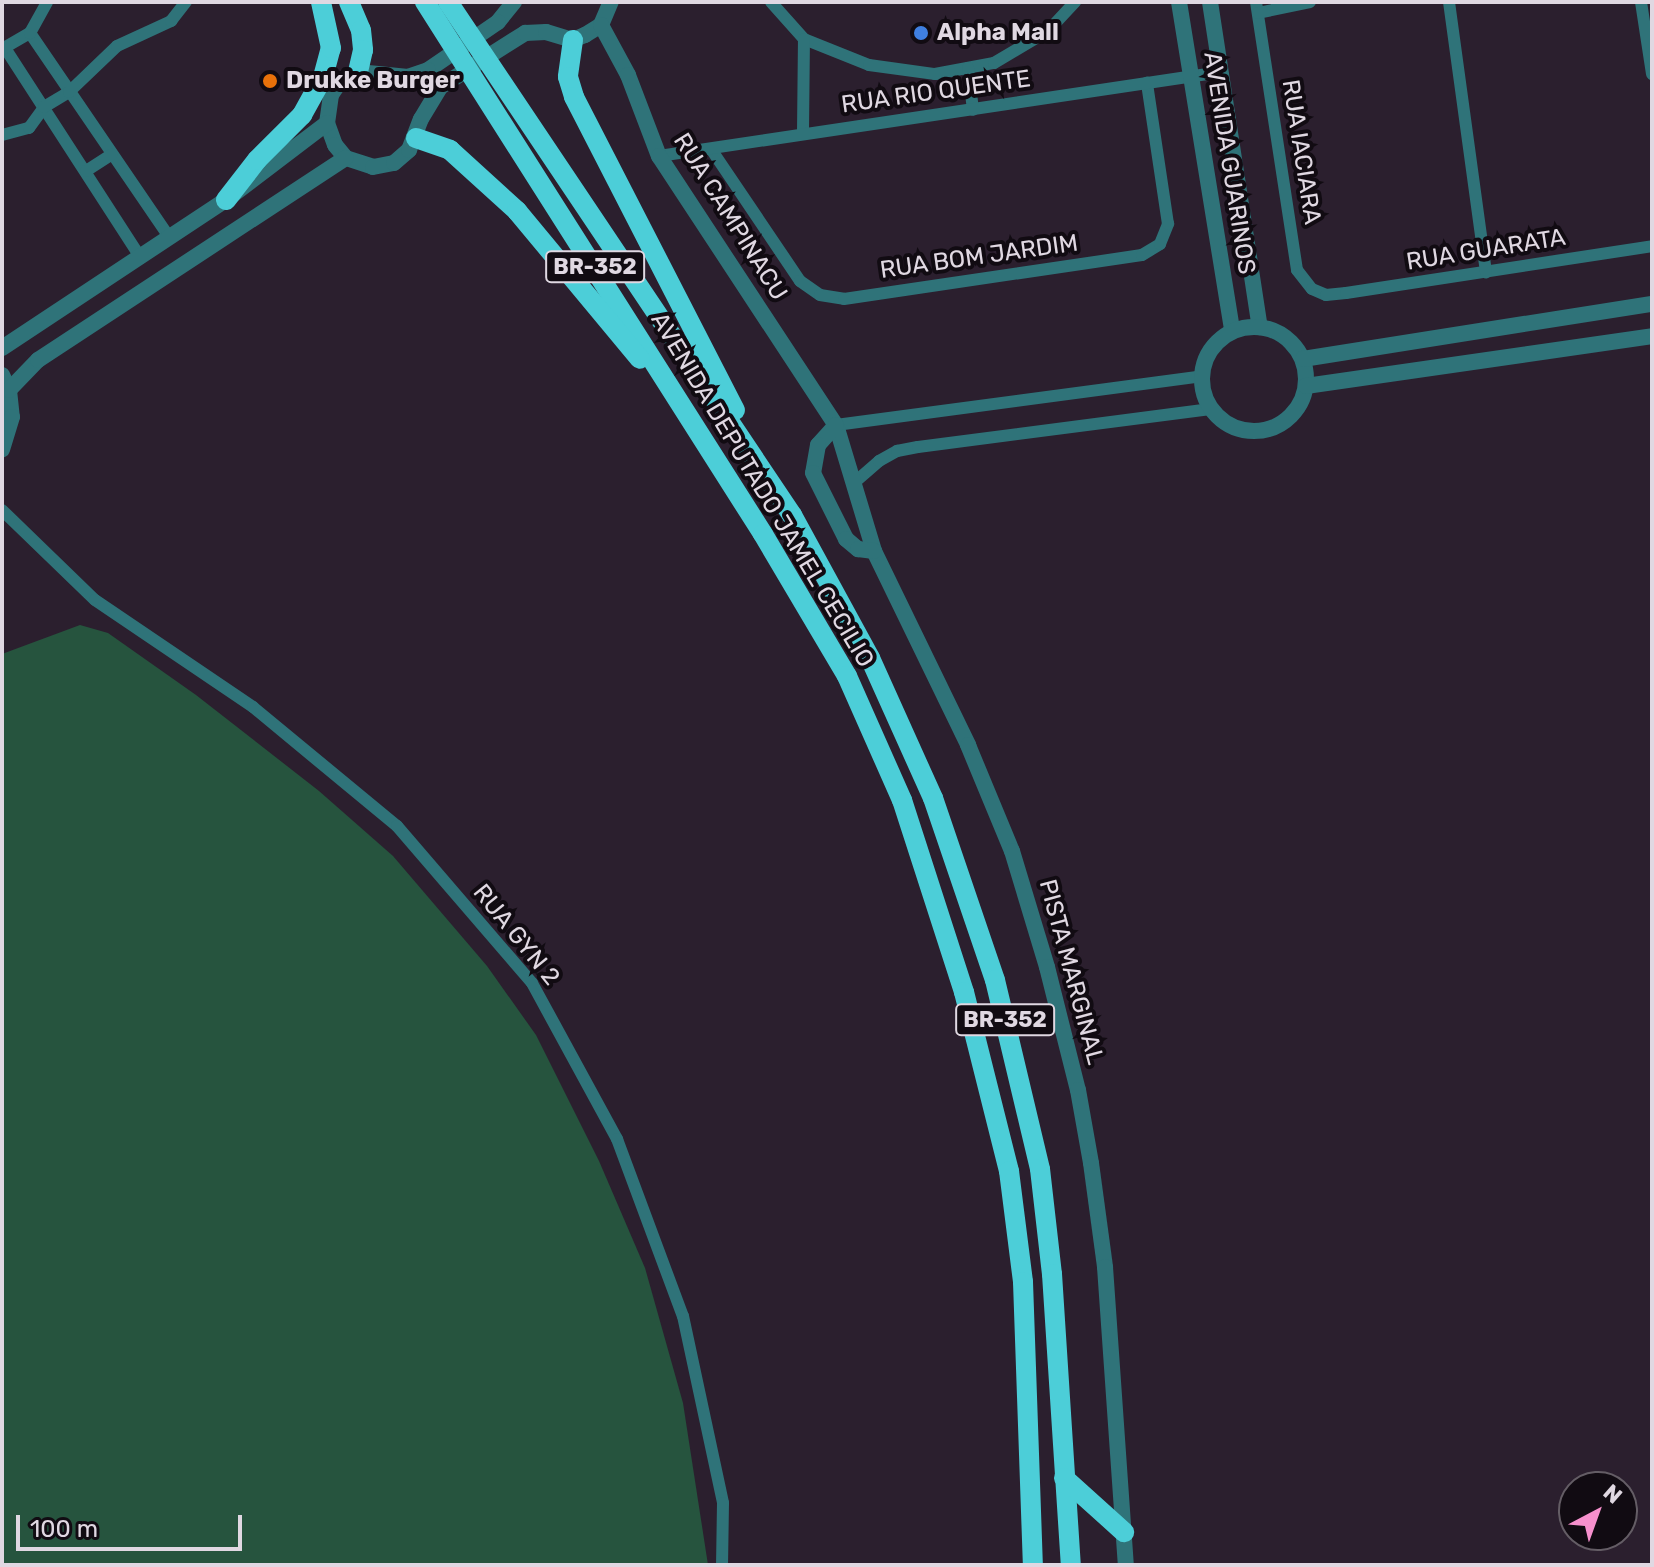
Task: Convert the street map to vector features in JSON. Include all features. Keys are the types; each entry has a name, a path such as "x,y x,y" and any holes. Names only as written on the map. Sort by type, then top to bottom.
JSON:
{"highway":[{"path":"226,200 257,160 302,115 323,77 331,48 321,2"},
{"path":"349,2 361,30 363,50 358,72"},
{"name":"AVENIDA DEPUTADO JAMEL CECILIO","path":"425,2 763,534 847,676 902,800 964,992 1009,1171 1023,1282 1033,1565"},
{"name":"AVENIDA DEPUTADO JAMEL CECILIO","path":"448,2 792,515 870,658 933,798 995,980 1040,1169 1052,1274 1071,1565"},
{"path":"573,40 568,77 574,97 688,323 792,515"},
{"path":"416,138 450,150 517,211 641,360 763,534"},
{"path":"1064,1478 1124,1532"}],"street":[{"path":"47,2 30,33 3,48 141,258"},
{"path":"2,135 29,128 44,107 69,92 117,46 171,21 186,2"},
{"path":"514,2 498,22 428,70 408,77 358,72 341,80 331,95 327,123 335,145 346,158 373,167 394,163 409,150 421,119 440,87 511,40 535,31 573,40 601,25 611,2"},
{"path":"771,2 804,39 869,65 935,74 994,63 1048,31 1075,2"},
{"name":"AVENIDA GUARINOS","path":"1179,2 1232,331"},
{"name":"AVENIDA GUARINOS","path":"1210,2 1260,327"},
{"path":"1257,8 1310,2"},
{"path":"1449,2 1486,272"},
{"path":"1641,2 1652,74"},
{"name":"RUA IACIARA","path":"1257,8 1297,270 1312,289 1326,295"},
{"name":"RUA CAMPINACU","path":"601,25 628,75 659,156 836,425"},
{"path":"30,33 170,238"},
{"path":"803,132 804,39"},
{"path":"968,68 973,110"},
{"name":"RUA RIO QUENTE","path":"659,156 803,132 1221,72"},
{"name":"RUA BOM JARDIM","path":"711,149 800,281 820,295 844,299 1142,255 1160,244 1168,224 1147,83"},
{"path":"2,348 226,200 327,123"},
{"path":"86,171 111,155"},
{"path":"2,449 12,417 6,383 346,158"},
{"name":"RUA GUARATA","path":"1326,295 1652,246"},
{"path":"1303,359 1652,304"},
{"path":"1260,327 1285,337 1303,359 1306,386 1295,411 1275,428 1257,432 1240,430 1223,422 1211,409 1203,393 1201,376 1210,349 1232,331 1260,327"},
{"path":"1306,386 1652,336"},
{"path":"874,551 858,549 846,539 813,473 818,445 836,425 1201,376"},
{"path":"855,482 879,461 897,451 1211,409"},
{"name":"PISTA MARGINAL","path":"836,425 874,551 968,745 1007,838 1051,982 1078,1090 1105,1267 1126,1565"},
{"name":"RUA GYN 2","path":"2,510 95,600 253,707 397,826 532,983 617,1139 683,1316 723,1503 722,1565"}],"green space":[{"path":"80,625 108,633 196,695 319,791 393,856 487,966 536,1035 599,1161 645,1268 683,1403 708,1565 2,1565 2,654"}],"place":[{"name":"Alpha Mall","path":"921,33"},
{"name":"Drukke Burger","path":"270,81"}]}
